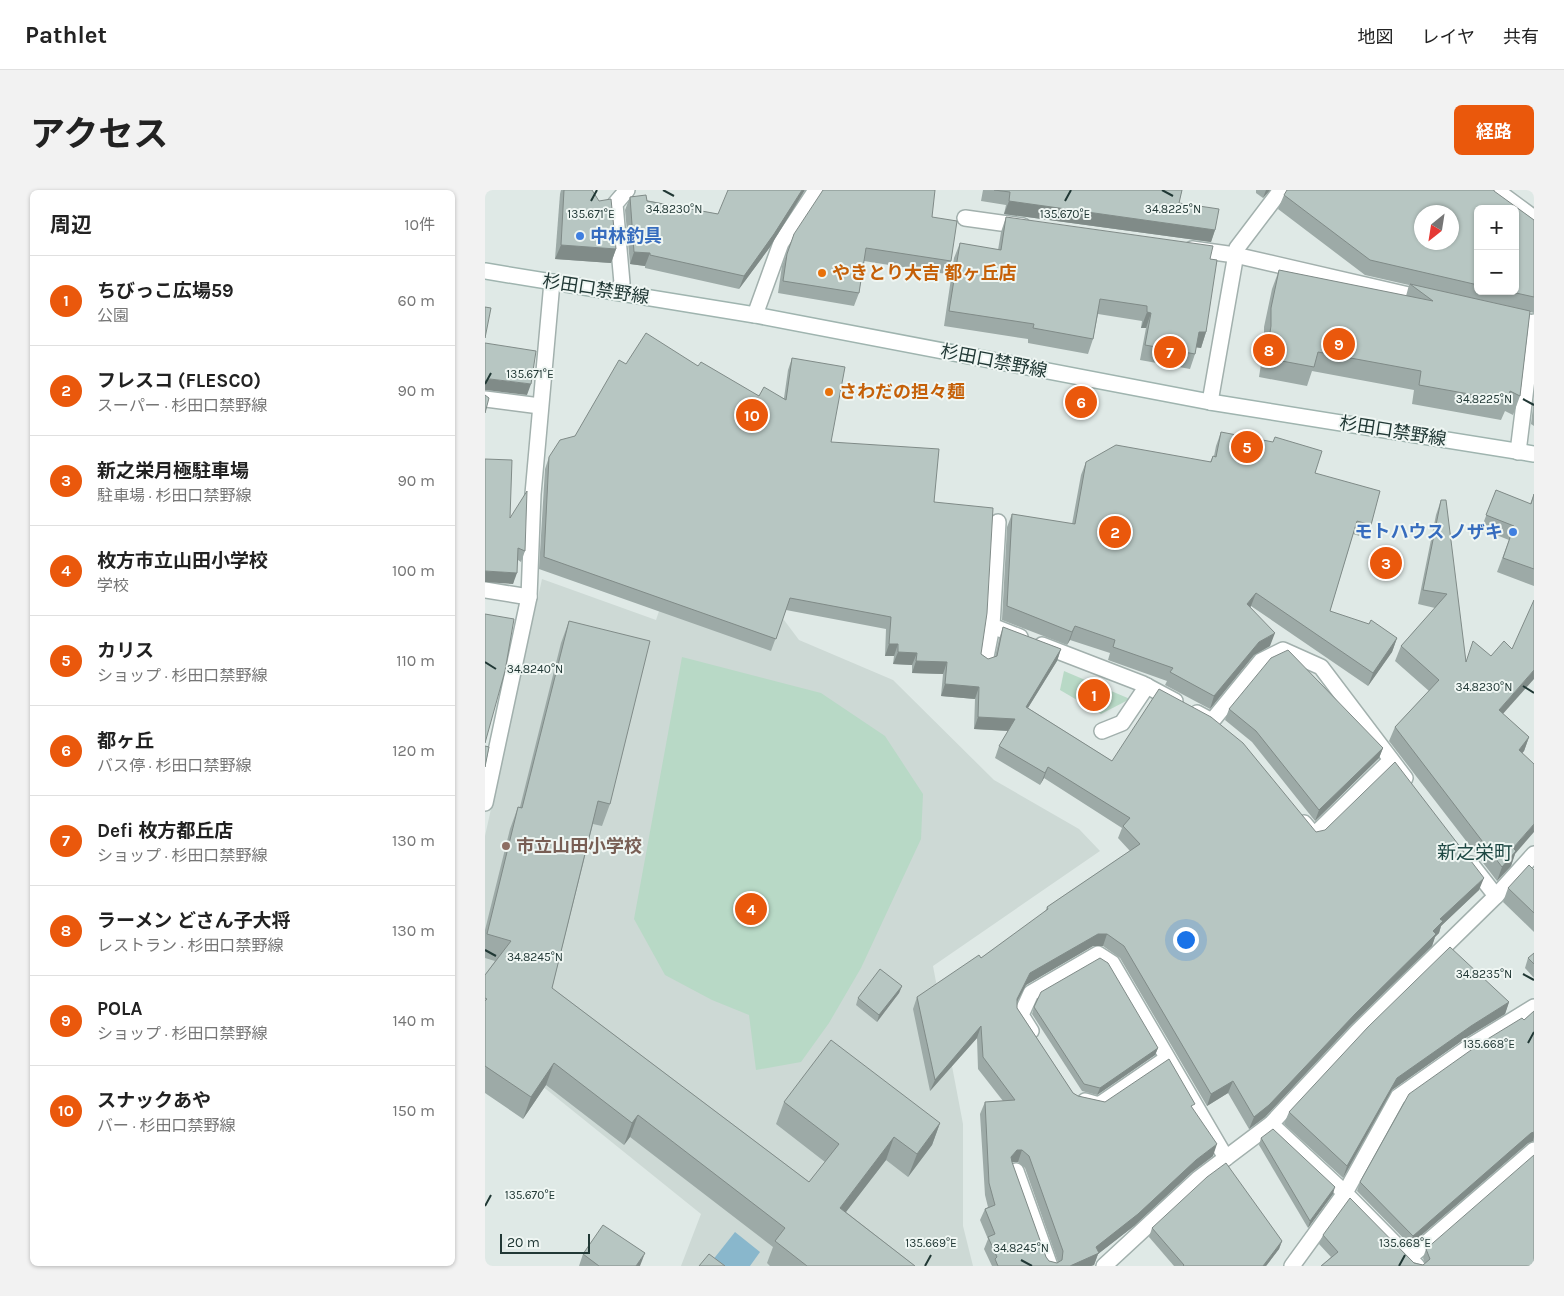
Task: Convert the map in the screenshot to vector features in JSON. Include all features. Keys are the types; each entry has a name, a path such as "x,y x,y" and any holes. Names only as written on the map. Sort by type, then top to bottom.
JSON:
{"street":[{"path":"615,292 622,283 615,204 627,190"},
{"path":"755,315 781,243 816,190"},
{"path":"1210,402 1237,248 1281,190"},
{"path":"1496,190 1534,218"},
{"path":"965,218 1042,228"},
{"path":"1177,247 1235,255 1437,301"},
{"name":"杉田口禁野線","path":"485,271 755,315 1210,402 1534,454"},
{"path":"485,803 529,597 531,514 552,282"},
{"path":"1495,314 1533,323 1518,452"},
{"path":"485,399 540,406"},
{"path":"985,662 992,626 998,522"},
{"path":"485,590 529,597"},
{"path":"992,626 1147,686 1212,721 1225,732"},
{"path":"1212,721 1261,661 1283,650 1321,668 1415,790"},
{"path":"1102,731 1122,723 1147,686"},
{"path":"1297,813 1314,835 1391,760"},
{"path":"1461,851 1496,896"},
{"path":"1104,1266 1198,1179 1271,1124 1357,1032 1496,896 1534,854"},
{"path":"1041,1046 1021,1015 1031,993 1098,954 1112,963 1225,1158"},
{"path":"1292,1266 1345,1193 1398,1097 1472,1045 1534,1007"},
{"path":"1071,1091 1076,1099 1099,1105 1166,1059"},
{"path":"1271,1124 1345,1193 1413,1262 1534,1150"},
{"path":"1017,1171 1050,1266"}],"shaded area":[{"path":"671,576 775,608 799,640 893,680 994,780 1079,829 1100,851 933,966 963,1124 963,1226 973,1266 681,1266 701,1214 485,1040 485,836 542,579 656,620"}],"green space":[{"path":"682,657 821,693 885,736 923,794 921,839 861,968 829,1023 801,1062 756,1070 749,1015 712,1000 665,975 634,919"},
{"path":"1064,671 1130,699 1101,714 1060,690"}],"water":[{"path":"735,1232 760,1252 750,1266 718,1266 712,1261"}],"building":[{"path":"564,190 592,190 599,201 611,199 616,249 561,245"},
{"path":"728,190 802,190 744,276 650,255 650,253 634,252 630,197 646,195 647,201 718,214"},
{"path":"823,190 935,190 932,217 957,221 951,261 866,248 859,293 783,281 787,254 794,234"},
{"path":"994,190 1182,190 1179,203 1219,209 1215,230 1009,201 1010,192"},
{"path":"1287,190 1494,190 1513,205 1474,205 1474,284 1370,260 1284,195"},
{"path":"1519,209 1534,220 1534,297 1519,294"},
{"path":"1006,217 1213,246 1210,259 1217,260 1206,332 1199,332 1195,354 1145,345 1151,313 1147,312 1147,306 1100,299 1093,339 1033,328 1034,324 949,311 960,243 1001,250"},
{"path":"1279,270 1433,301 1410,284 1530,311 1520,396 1510,391 1508,401 1419,385 1421,371 1318,352 1314,367 1266,358 1271,326 1271,308"},
{"path":"485,307 491,308 485,338"},
{"path":"646,333 698,366 701,362 759,396 764,387 786,400 792,358 845,367 831,442 939,449 934,502 993,508 987,613 981,654 988,659 997,656 1003,627 1061,649 1026,707 1112,761 1159,689 1211,717 1243,743 1316,832 1325,830 1395,762 1484,878 1440,919 1443,921 1433,931 1436,934 1355,1014 1269,1105 1254,1117 1233,1081 1211,1094 1124,946 1107,934 1098,934 1030,973 1017,999 1017,1008 1073,1093 1078,1096 1105,1102 1169,1059 1195,1104 1191,1106 1217,1144 1196,1160 1138,1214 1096,1247 1099,1253 1070,1266 998,1266 995,1259 997,1257 988,1237 995,1234 985,1209 995,1205 989,1183 985,1102 1015,1100 983,1057 981,1026 935,1080 917,997 979,955 981,958 1048,909 1047,907 1140,844 1123,826 1130,818 1048,767 1045,773 999,746 1015,719 978,717 979,687 945,684 947,662 916,661 917,653 898,652 898,644 889,644 891,617 790,598 776,639 544,557 549,457 560,440 575,436 619,360 626,364","holes":["1017,1150 1022,1150 1029,1156 1063,1251 1062,1260 1057,1263 1049,1261 1046,1257 1012,1162 1011,1157"]},
{"path":"485,343 536,351 531,384 490,379 485,381"},
{"path":"485,395 489,398 485,413"},
{"path":"1221,432 1273,442 1275,437 1322,451 1315,473 1380,491 1371,525 1357,521 1330,611 1369,624 1371,620 1397,638 1373,673 1256,593 1247,604 1275,633 1259,642 1214,696 1170,672 1173,668 1113,647 1115,640 1075,626 1072,632 1007,606 1012,514 1075,524 1086,462 1116,445 1211,462 1213,456 1216,457"},
{"path":"485,459 512,460 510,518 527,491 525,551 518,548 517,573 485,571"},
{"path":"1496,490 1531,504 1534,494 1534,569 1503,558 1514,526 1486,515"},
{"path":"1441,500 1446,500 1466,662 1473,641 1491,656 1504,641 1512,649 1534,600 1534,670 1499,710 1529,737 1519,750 1534,764 1534,824 1513,848 1516,851 1502,867 1395,727 1439,680 1401,646 1447,594 1423,590"},
{"path":"485,614 514,619 505,671 485,743"},
{"path":"569,621 650,641 610,804 598,801 552,988 809,1182 839,1144 784,1102 831,1040 940,1123 917,1154 894,1137 840,1208 915,1266 807,1266 775,1241 785,1228 638,1115 632,1123 554,1063 531,1097 485,1066 485,1001 487,999 485,998 485,975 511,941 487,934 518,807 522,808"},
{"path":"1288,650 1383,748 1319,810 1256,731 1229,709 1271,658"},
{"path":"485,746 489,747 485,767"},
{"path":"1529,865 1534,870 1534,913 1508,888"},
{"path":"1450,947 1509,1002 1397,1078 1347,1166 1289,1112 1368,1027"},
{"path":"1534,953 1534,964 1528,958"},
{"path":"1100,958 1108,963 1158,1048 1100,1088 1084,1084 1034,1007 1041,992"},
{"path":"880,969 902,986 879,1015 858,998"},
{"path":"1534,1011 1534,1132 1413,1236 1360,1182 1409,1094 1481,1043 1522,1018 1524,1020"},
{"path":"1273,1129 1335,1187 1310,1221 1261,1138"},
{"path":"1534,1155 1534,1266 1321,1266 1338,1252 1323,1235 1350,1198 1414,1263 1423,1265 1430,1259 1426,1249"},
{"path":"1226,1163 1282,1241 1263,1266 1183,1266 1152,1228 1207,1177"},
{"path":"603,1225 645,1253 636,1266 599,1266 583,1254"},
{"path":"709,1254 725,1266 699,1266"}],"place":[{"name":"中林釣具","path":"580,236"},
{"name":"やきとり大吉 都ヶ丘店","path":"822,273"},
{"name":"POLA","path":"1339,344"},
{"name":"ラーメン どさん子大将","path":"1269,350"},
{"name":"Defi 枚方都丘店","path":"1170,352"},
{"name":"さわだの担々麺","path":"829,392"},
{"name":"都ヶ丘","path":"1081,402"},
{"name":"スナックあや","path":"752,415"},
{"name":"カリス","path":"1247,447"},
{"name":"フレスコ (FLESCO)","path":"1115,532"},
{"name":"モトハウス ノザキ","path":"1513,532"},
{"name":"新之栄月極駐車場","path":"1386,563"},
{"name":"ちびっこ広場59","path":"1094,695"},
{"name":"市立山田小学校","path":"506,846"},
{"name":"枚方市立山田小学校","path":"751,909"}],"district":[{"name":"新之栄町","path":"1475,853"}]}
